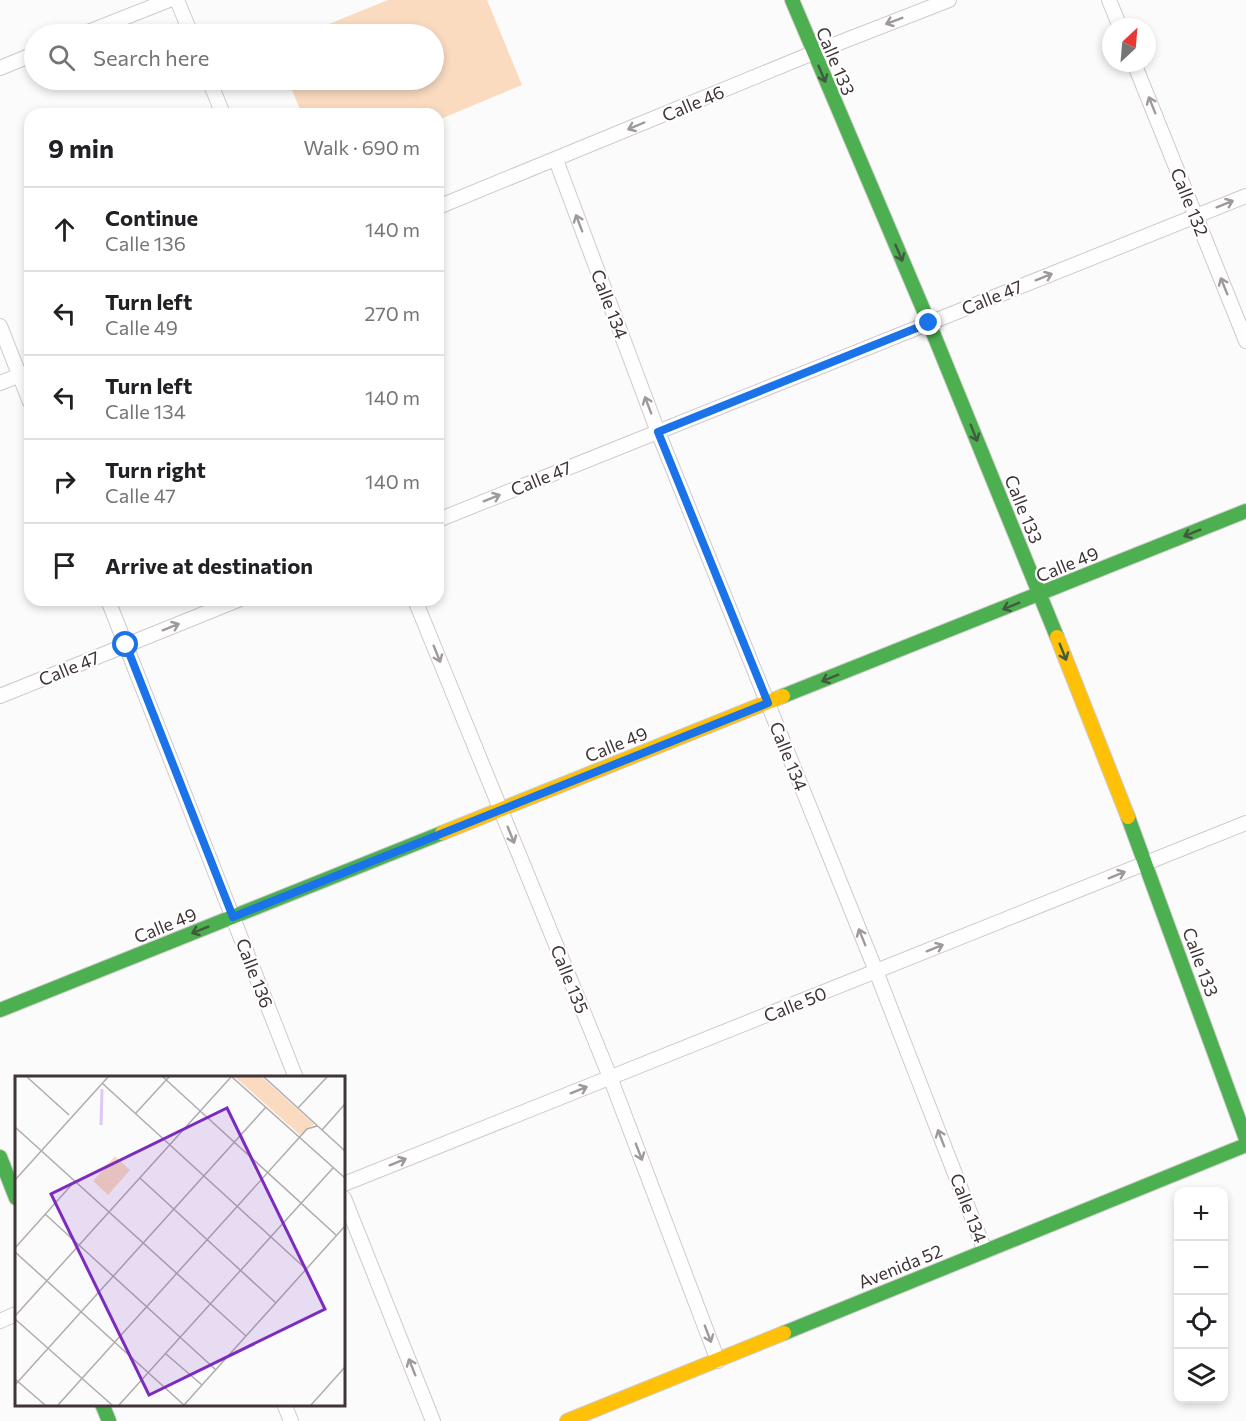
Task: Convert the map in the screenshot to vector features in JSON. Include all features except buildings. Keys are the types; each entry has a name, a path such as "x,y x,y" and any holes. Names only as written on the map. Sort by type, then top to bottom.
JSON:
{"street":[{"path":"108,24 169,0"},
{"path":"177,0 186,24"},
{"name":"Calle 133","path":"792,0 929,323 1040,594 1146,863 1246,1139"},
{"name":"Calle 46","path":"444,205 813,53 949,0"},
{"path":"1109,0 1116,18"},
{"path":"0,68 24,58"},
{"name":"Calle 132","path":"1138,72 1246,340"},
{"path":"213,90 221,108"},
{"name":"Calle 134","path":"556,160 658,432 876,971 986,1251"},
{"name":"Calle 47","path":"444,518 1246,196"},
{"path":"0,326 24,371"},
{"path":"0,383 24,373"},
{"name":"Calle 49","path":"0,1010 1246,511"},
{"name":"Calle 136","path":"110,606 296,1076"},
{"name":"Calle 47","path":"0,696 223,606"},
{"name":"Calle 135","path":"418,606 610,1077 718,1360"},
{"name":"Calle 50","path":"345,1184 1246,823"},
{"name":"Avenida 52","path":"567,1421 1246,1145"},
{"path":"0,1157 15,1195"},
{"path":"345,1201 433,1421"},
{"path":"0,1321 15,1314"},
{"path":"103,1406 108,1421"},
{"path":"285,1406 291,1421"}],"shaded area":[{"path":"388,0 487,0 522,85 444,118 444,108 300,108 292,90 444,90 444,24 329,24"}],"traffic: fast":[{"path":"792,0 929,323 1057,637"},
{"path":"783,696 1246,511"},
{"path":"1128,817 1246,1139"},
{"path":"0,1010 442,833"},
{"path":"784,1333 1246,1145"},
{"path":"0,1157 15,1195"},
{"path":"103,1406 109,1421"}],"traffic: slow":[{"path":"1057,637 1128,817"},
{"path":"442,833 783,696"},
{"path":"567,1421 784,1333"}],"route":[{"path":"126,645 233,917 768,703 658,432 929,323"}]}
